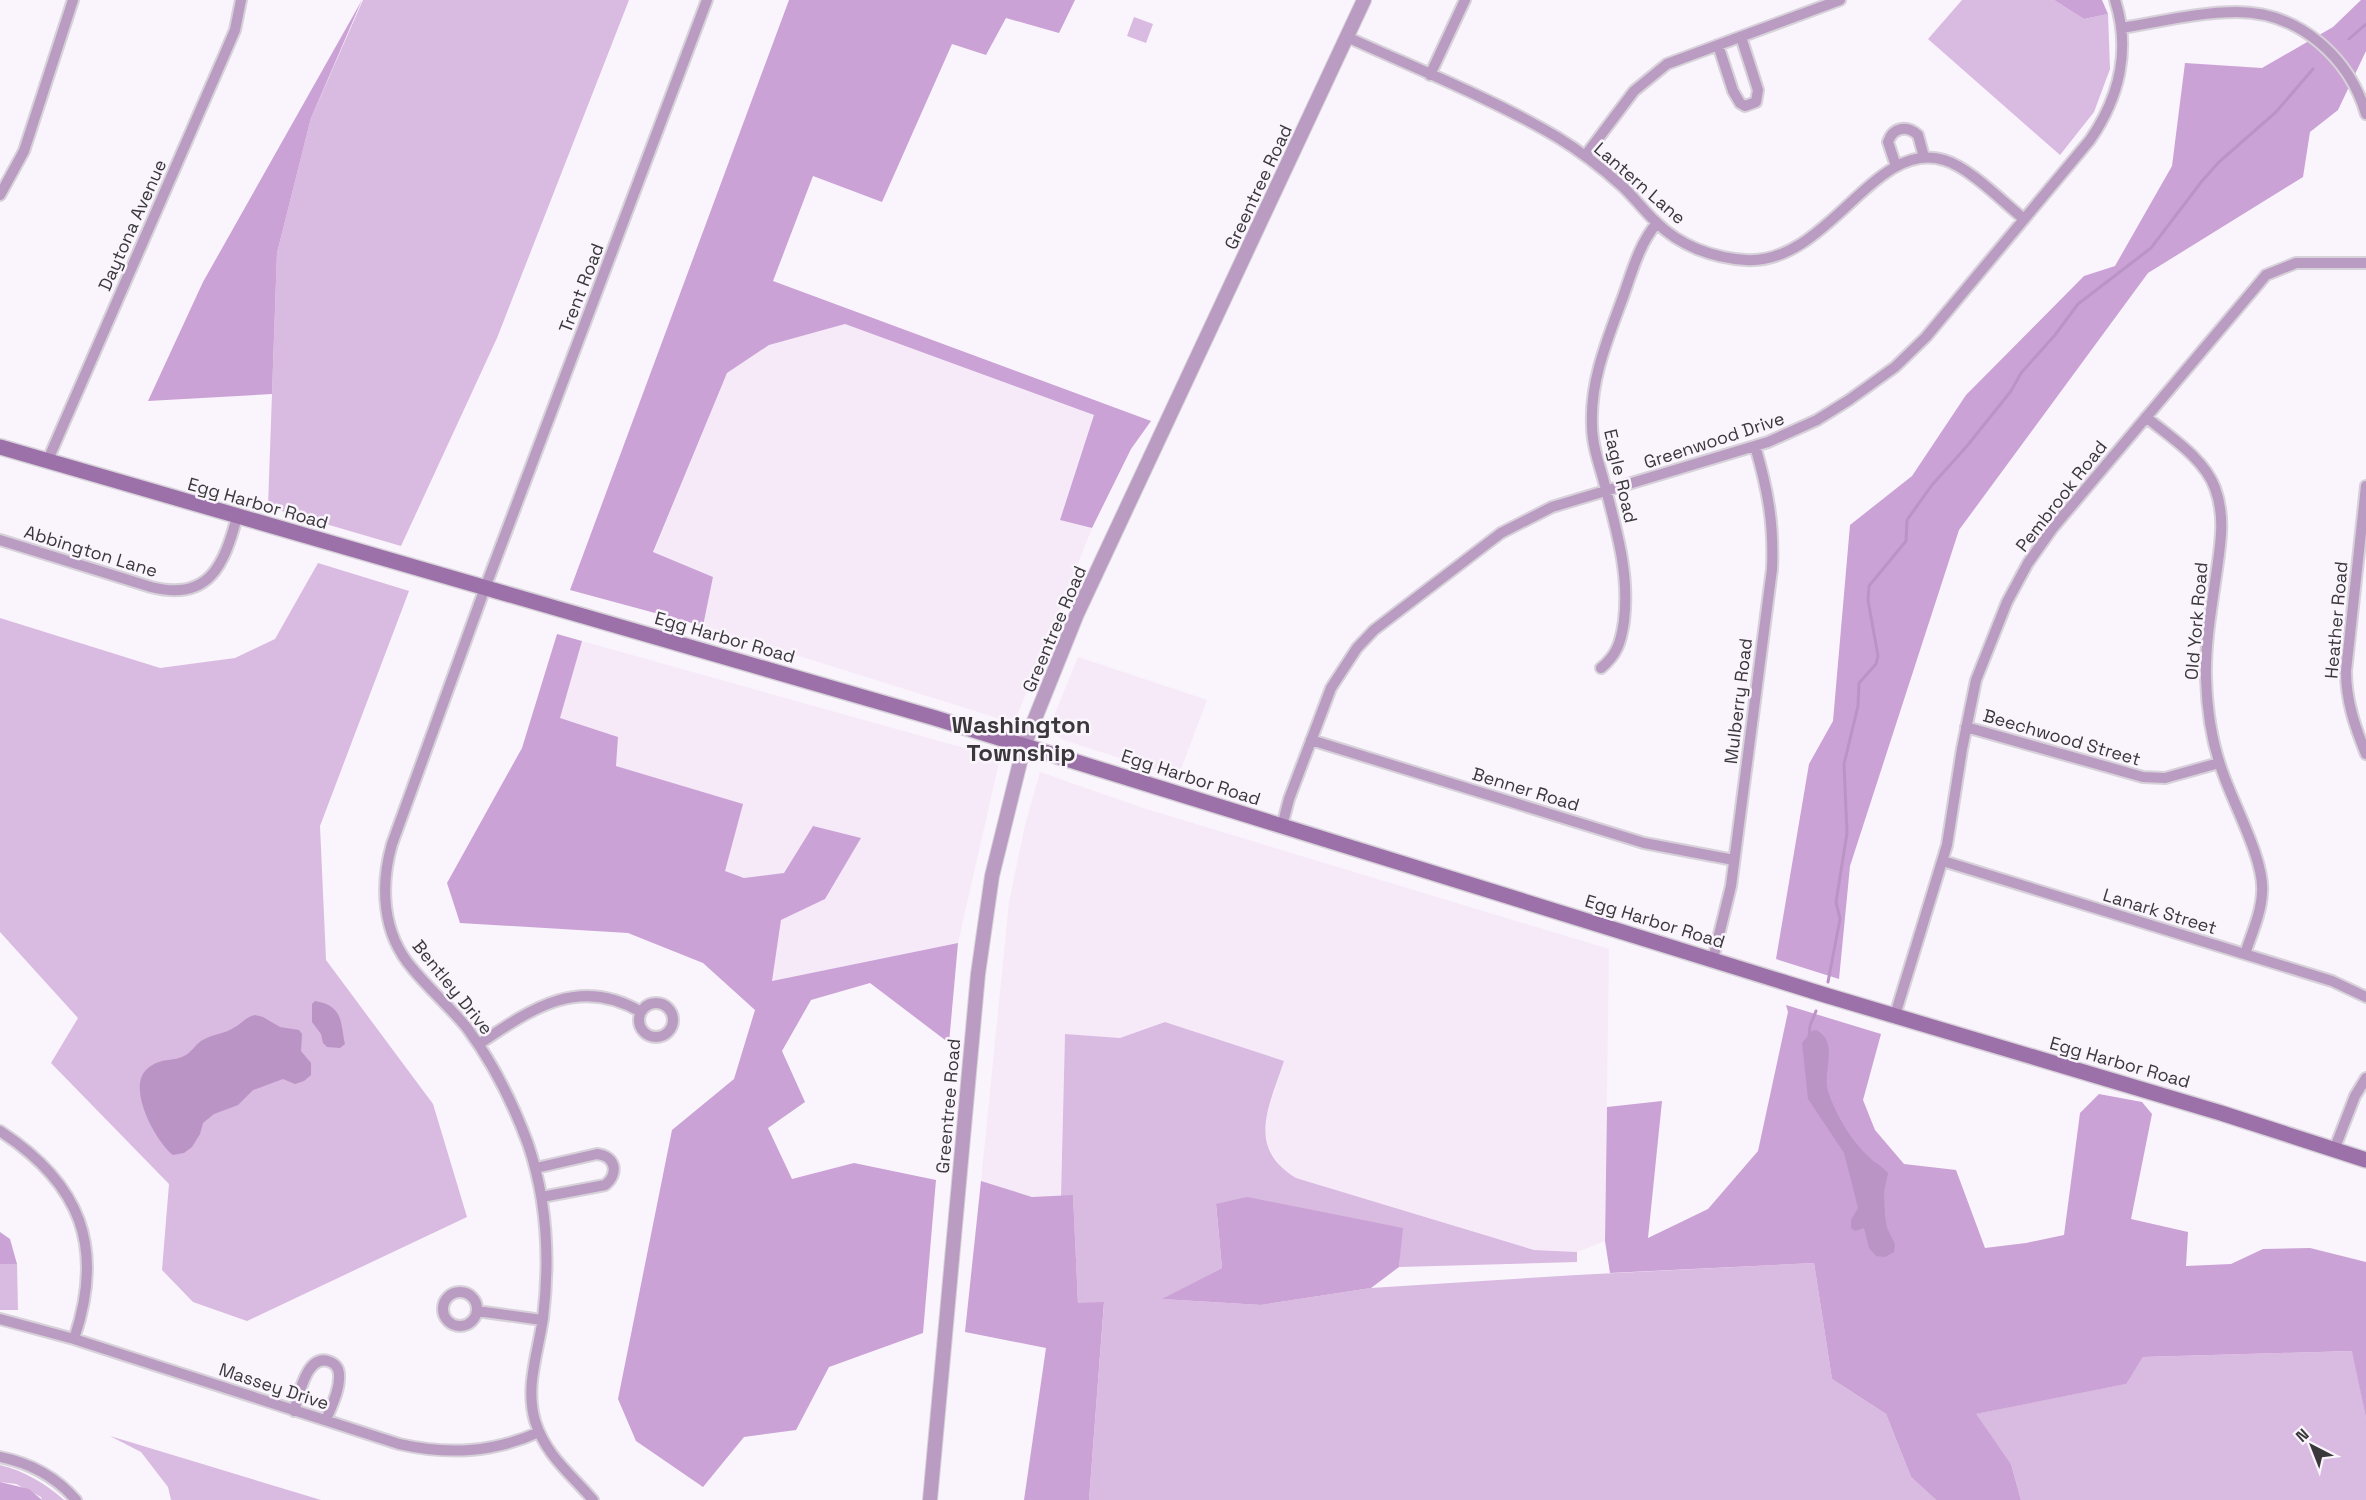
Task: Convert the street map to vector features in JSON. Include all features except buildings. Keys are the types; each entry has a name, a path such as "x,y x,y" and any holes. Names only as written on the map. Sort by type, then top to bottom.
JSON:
{"main road":[{"name":"Egg Harbor Road","path":"0,447 935,718 1895,1015 2221,1113 2366,1160"}],"street":[{"path":"0,195 24,151 73,0"},
{"name":"Daytona Avenue","path":"47,462 235,30 241,0"},
{"name":"Trent Road","path":"485,588 707,0"},
{"name":"Greentree Road","path":"930,1500 978,974 992,876 1024,746 1077,614 1364,0"},
{"path":"1430,75 1465,0"},
{"path":"1585,156 1629,97 1667,64 1840,0"},
{"name":"Greenwood Drive","path":"1282,826 1289,799 1331,688 1357,648 1374,630 1500,533 1552,507 1786,435 1825,416 1895,367 1941,320 2090,140 2103,120 2113,99 2121,70 2122,27 2115,0"},
{"path":"2122,27 2228,12 2251,13 2285,22 2319,41 2339,61 2356,87 2366,114"},
{"name":"Lantern Lane","path":"1347,37 1530,122 1585,156 1622,187 1669,233 1698,250 1731,259 1770,260 1791,252 1811,238 1896,166 1908,160 1924,157"},
{"path":"1719,45 1736,98 1745,106 1752,105 1756,102 1758,90 1741,38"},
{"path":"1896,166 1888,142 1893,132 1898,129 1908,129 1918,135 1924,157 1957,165 2024,219"},
{"name":"Eagle Road","path":"1601,668 1616,652 1621,641 1626,595 1623,554 1593,439 1594,387 1604,349 1640,252 1658,223"},
{"name":"Pembrook Road","path":"1895,1015 1943,861 1970,705 1983,661 2007,602 2028,563 2058,521 2266,275 2296,263 2366,263"},
{"name":"Old York Road","path":"2146,417 2204,468 2215,487 2220,505 2221,537 2206,662 2210,721 2219,763 2256,858 2262,882 2258,915 2245,954"},
{"name":"Mulberry Road","path":"1713,959 1729,896 1772,569 1771,511 1768,490 1755,446"},
{"name":"Heather Road","path":"2366,486 2346,671 2350,705 2366,754"},
{"name":"Abbington Lane","path":"0,540 151,586 174,590 198,585 216,571 227,552 237,517"},
{"name":"Bentley Drive","path":"485,588 392,844 384,892 390,926 404,957 478,1044 507,1094 536,1168 542,1197 547,1260 542,1320 531,1392 532,1407 539,1432 560,1466 593,1500"},
{"name":"Beechwood Street","path":"1966,727 2143,777 2165,778 2219,763"},
{"name":"Benner Road","path":"1311,740 1644,843 1734,860"},
{"name":"Lanark Street","path":"1943,861 2332,981 2366,997"},
{"path":"478,1044 526,1013 564,998 606,997 641,1012"},
{"path":"2334,1150 2355,1096 2366,1078"},
{"path":"0,1131 30,1152 48,1169 62,1188 78,1219 86,1250 87,1283 86,1300 74,1340"},
{"path":"536,1168 597,1154 610,1159 614,1166 611,1180 605,1185 542,1197"},
{"path":"477,1311 542,1320"},
{"name":"Massey Drive","path":"0,1319 74,1340 399,1444 442,1452 471,1451 506,1445 539,1432"},
{"path":"294,1411 305,1376 313,1365 321,1360 330,1361 336,1366 339,1374 326,1420"},
{"path":"0,1456 44,1473 76,1500"}],"shaded area":[{"path":"362,0 311,118 277,253 272,394 148,401 203,282"},
{"path":"363,0 629,0 497,338 401,546 268,507 277,253 311,118"},
{"path":"789,0 1075,0 1059,33 1006,18 986,55 952,44 882,202 813,176 773,281 1151,421 1131,449 1092,528 1060,520 1094,415 845,324 769,345 727,373 653,552 713,577 703,626 570,590"},
{"path":"1962,0 2054,0 2084,19 2108,14 2110,69 2094,112 2060,155 1928,39"},
{"path":"2054,0 2102,0 2108,14 2084,19"},
{"path":"2361,0 2366,0 2366,51 2338,110 2310,132 2303,177 2148,273 1959,530 1850,866 1839,979 1776,959 1809,764 1833,721 1850,525 1912,476 1966,395 2084,276 2115,266 2172,166 2185,63 2262,68 2333,27"},
{"path":"1134,17 1153,24 1146,43 1127,36"},
{"path":"845,324 1095,415 1060,520 1092,528 1017,716 1007,721 703,626 713,577 653,553 727,373 769,345"},
{"path":"318,563 409,591 320,826 326,960 433,1104 467,1217 247,1321 193,1302 162,1270 169,1184 51,1063 78,1018 0,932 0,618 160,668 235,658 275,639"},
{"path":"557,634 582,641 560,718 618,737 616,766 743,804 725,871 744,878 784,873 813,826 861,838 825,899 781,920 772,981 958,943 949,1043 870,983 811,1000 782,1051 805,1102 768,1128 792,1179 854,1163 936,1180 923,1333 829,1367 796,1430 744,1437 703,1487 636,1441 618,1399 672,1130 734,1079 755,1010 703,963 628,933 460,923 447,883 522,748"},
{"path":"582,641 1000,758 958,943 772,981 781,920 825,899 813,826 785,873 744,878 724,871 742,804 616,766 560,718"},
{"path":"1078,657 1207,700 1178,777 1061,739 1054,730 1052,721"},
{"path":"1040,772 1143,808 1609,949 1605,1241 1577,1252 1534,1250 1296,1178 1283,1170 1268,1148 1264,1123 1284,1061 1165,1022 1120,1038 1065,1034 1061,1196 1032,1197 981,1181 1009,902 1025,825"},
{"path":"315,1001 331,1007 339,1016 345,1044 340,1048 327,1047 323,1043 321,1034 312,1022 312,1004"},
{"path":"1786,1005 1881,1034 1863,1100 1875,1130 1904,1164 1956,1170 1985,1248 2064,1235 2080,1113 2099,1094 2142,1102 2152,1114 2131,1219 2188,1232 2186,1266 2231,1264 2263,1249 2310,1248 2366,1262 2366,1418 2352,1351 2143,1357 2126,1384 1976,1414 2011,1464 2021,1500 1936,1500 1911,1477 1886,1414 1832,1379 1814,1263 1610,1273 1605,1241 1607,1107 1662,1101 1648,1238 1708,1209 1758,1151 1788,1012"},
{"path":"255,1015 280,1027 299,1030 302,1034 301,1051 311,1063 311,1075 295,1084 283,1079 253,1090 238,1105 214,1114 203,1123 200,1134 192,1147 184,1153 173,1155 159,1139 146,1115 140,1089 141,1079 146,1070 161,1061 184,1056 201,1041 231,1029"},
{"path":"1165,1022 1284,1061 1268,1109 1266,1139 1271,1153 1280,1166 1296,1178 1534,1250 1577,1252 1577,1262 1399,1267 1402,1228 1216,1205 1222,1268 1163,1299 1261,1305 1371,1288 1814,1263 1832,1379 1886,1414 1911,1477 1936,1500 1089,1500 1104,1303 1078,1303 1073,1196 1061,1196 1065,1034 1120,1038"},
{"path":"1816,1030 1823,1035 1829,1049 1828,1091 1839,1117 1861,1149 1888,1173 1884,1192 1885,1216 1887,1228 1895,1244 1894,1252 1885,1257 1876,1256 1869,1248 1864,1228 1855,1231 1851,1228 1851,1220 1858,1208 1844,1153 1808,1099 1802,1043 1812,1031"},
{"path":"981,1181 1032,1197 1073,1195 1078,1303 1104,1302 1089,1500 1024,1500 1046,1348 965,1332"},
{"path":"1247,1197 1403,1228 1399,1267 1371,1288 1261,1305 1162,1299 1222,1268 1216,1204"},
{"path":"0,1232 10,1239 17,1264 0,1264"},
{"path":"0,1264 17,1264 18,1310 0,1310"},
{"path":"2353,1351 2366,1418 2366,1500 2021,1500 2011,1464 1975,1414 2125,1384 2143,1357"},
{"path":"110,1436 321,1500 171,1500 168,1487 141,1452"},
{"path":"0,1465 34,1478 64,1500 42,1500 41,1497 16,1484 0,1482"},
{"path":"0,1482 29,1489 42,1500 0,1500"}],"waterway":[{"path":"2349,39 2366,24"},
{"path":"1828,982 1840,919 1836,902 1847,833 1844,764 1858,706 1859,683 1876,664 1878,656 1868,600 1869,586 1906,541 1907,520 1932,485 1967,446 2011,391 2021,373 2055,335 2078,304 2151,248 2219,162 2276,112 2313,69"},
{"path":"1809,1037 1810,1026 1816,1011"}],"district":[{"name":"Washington Township","path":"1021,738"}]}
